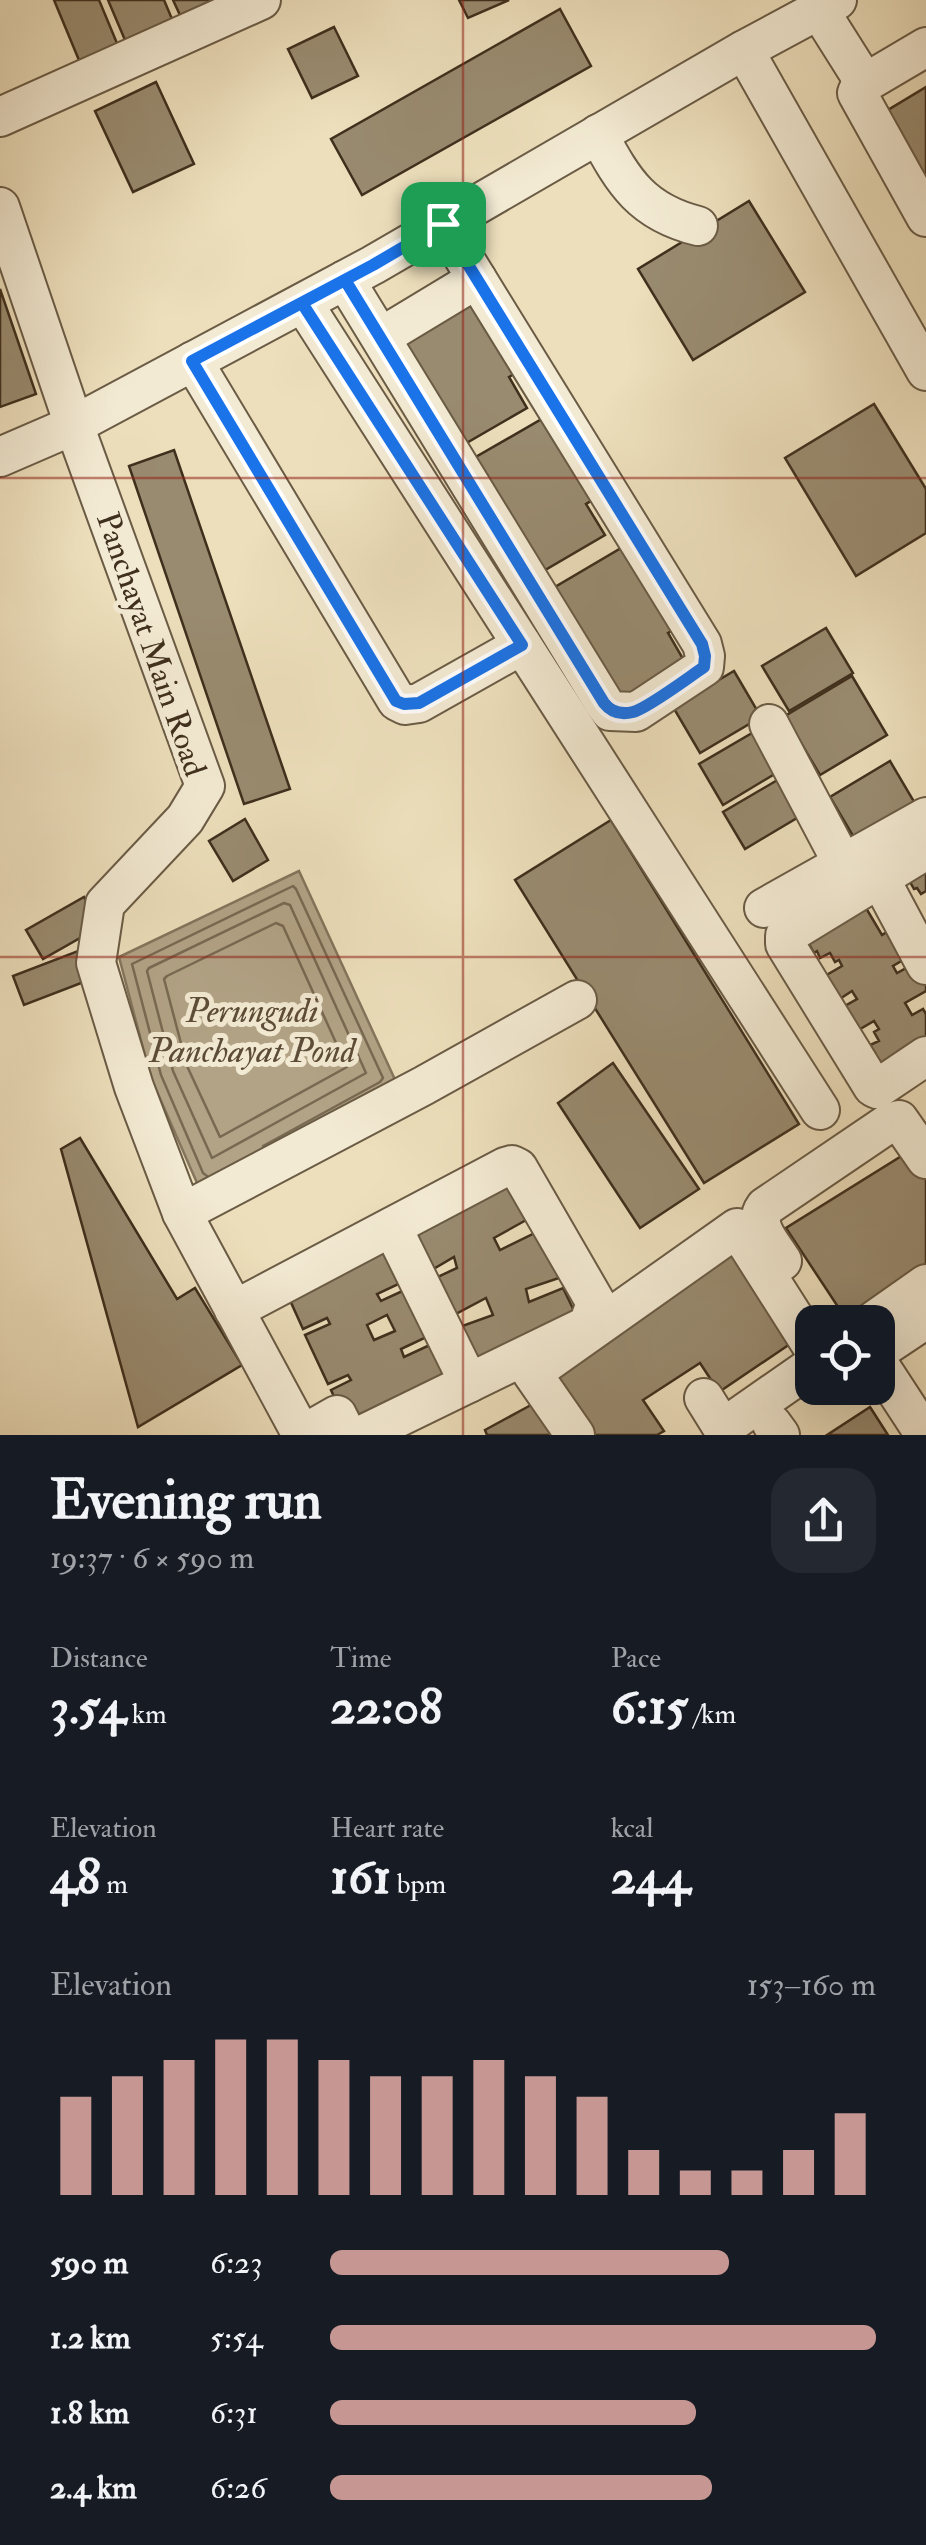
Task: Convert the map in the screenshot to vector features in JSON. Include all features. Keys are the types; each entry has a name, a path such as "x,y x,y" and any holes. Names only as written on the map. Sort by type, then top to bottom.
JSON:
{"street":[{"path":"0,117 261,0"},
{"path":"0,456 65,429 345,280 744,50 805,9 865,83"},
{"path":"926,46 860,86 857,93 926,217"},
{"path":"744,50 926,370"},
{"path":"598,134 620,175 641,197 670,219 698,226"},
{"name":"Panchayat Main Road","path":"0,207 65,429 204,786 185,819 105,904 96,963 134,1087 182,1214 302,1435"},
{"path":"345,280 604,703 610,711 636,712 704,667 702,644 443,224"},
{"path":"0,265 65,429"},
{"path":"382,337 476,278"},
{"path":"302,303 820,1110"},
{"path":"192,361 396,701 419,703 522,645"},
{"path":"769,724 842,864"},
{"path":"764,908 926,816"},
{"path":"926,850 785,936 785,944 873,1088 926,1056"},
{"path":"879,877 926,964"},
{"path":"182,1214 577,1000"},
{"path":"810,1305 760,1223 759,1215 766,1206 899,1120 926,1159"},
{"path":"234,1310 512,1165 518,1168 596,1303 588,1325 362,1435"},
{"path":"392,1226 469,1383"},
{"path":"575,1435 532,1373 737,1228 795,1319"},
{"path":"895,1312 924,1300"},
{"path":"895,1332 924,1300"},
{"path":"744,1426 795,1381"},
{"path":"912,1385 924,1435"},
{"path":"744,1426 795,1402"},
{"path":"302,1435 337,1415 347,1435"}],"water":[{"name":"Perungudi Panchayat Pond","path":"299,871 397,1084 201,1192 151,1078 119,957"}],"building":[{"path":"54,0 99,0 119,48 81,65"},
{"path":"108,0 164,0 172,19 125,40"},
{"path":"173,0 214,0 180,15"},
{"path":"459,0 509,0 468,18"},
{"path":"560,9 591,66 362,195 331,139"},
{"path":"334,27 358,76 312,98 288,49"},
{"path":"156,82 194,164 133,192 95,111"},
{"path":"926,87 926,205 873,119"},
{"path":"749,201 805,292 693,360 638,269"},
{"path":"469,288 524,368 509,377 527,408 463,445 396,331"},
{"path":"0,289 36,394 0,407"},
{"path":"874,404 926,489 926,533 856,576 785,458"},
{"path":"547,416 601,495 586,504 605,535 540,573 474,458"},
{"path":"174,450 290,789 244,804 129,466"},
{"path":"628,544 683,624 668,633 686,664 622,702 555,587"},
{"path":"826,628 853,673 789,711 762,666"},
{"path":"734,671 761,717 700,753 673,707"},
{"path":"852,676 887,735 820,775 785,716"},
{"path":"759,729 783,769 723,805 699,764"},
{"path":"890,761 916,805 856,841 830,797"},
{"path":"786,775 807,812 745,849 723,812"},
{"path":"245,819 268,860 233,881 209,841"},
{"path":"611,820 799,1124 704,1183 515,880"},
{"path":"926,861 926,891 921,894 905,873"},
{"path":"84,897 101,926 43,959 26,930"},
{"path":"863,903 882,935 895,927 915,953 893,966 897,973 919,961 926,973 926,991 905,1003 912,1015 923,1009 926,1014 926,1038 876,1067 870,1045 879,1041 874,1032 879,1029 874,1021 850,1035 836,1011 857,999 852,991 832,1004 818,980 842,966 830,953 820,958 805,937"},
{"path":"78,951 89,980 24,1005 13,976"},
{"path":"613,1063 699,1189 640,1228 558,1103"},
{"path":"80,1138 177,1299 195,1288 242,1365 138,1427 61,1149"},
{"path":"908,1152 926,1178 926,1270 879,1305 837,1305 786,1228"},
{"path":"515,1179 528,1219 494,1238 500,1250 539,1231 559,1278 526,1289 529,1302 563,1288 578,1319 473,1376 454,1329 493,1315 486,1298 450,1317 431,1280 457,1268 454,1257 430,1271 403,1222"},
{"path":"386,1239 405,1281 377,1294 381,1301 409,1288 431,1335 401,1349 404,1357 432,1344 450,1382 349,1429 331,1390 351,1380 348,1375 328,1384 305,1335 330,1324 327,1318 303,1329 284,1287","holes":["387,1315 395,1331 374,1340 367,1325"]},
{"path":"732,1242 795,1338 719,1392 700,1363 643,1400 664,1431 657,1435 592,1435 546,1364"},
{"path":"531,1405 553,1435 487,1435 485,1430"},
{"path":"870,1407 888,1435 827,1435"}],"route":[{"path":"443,224 702,644 704,667 636,712 610,711 604,703 345,280 302,303 522,645 419,703 396,701 192,361 443,224"}]}
